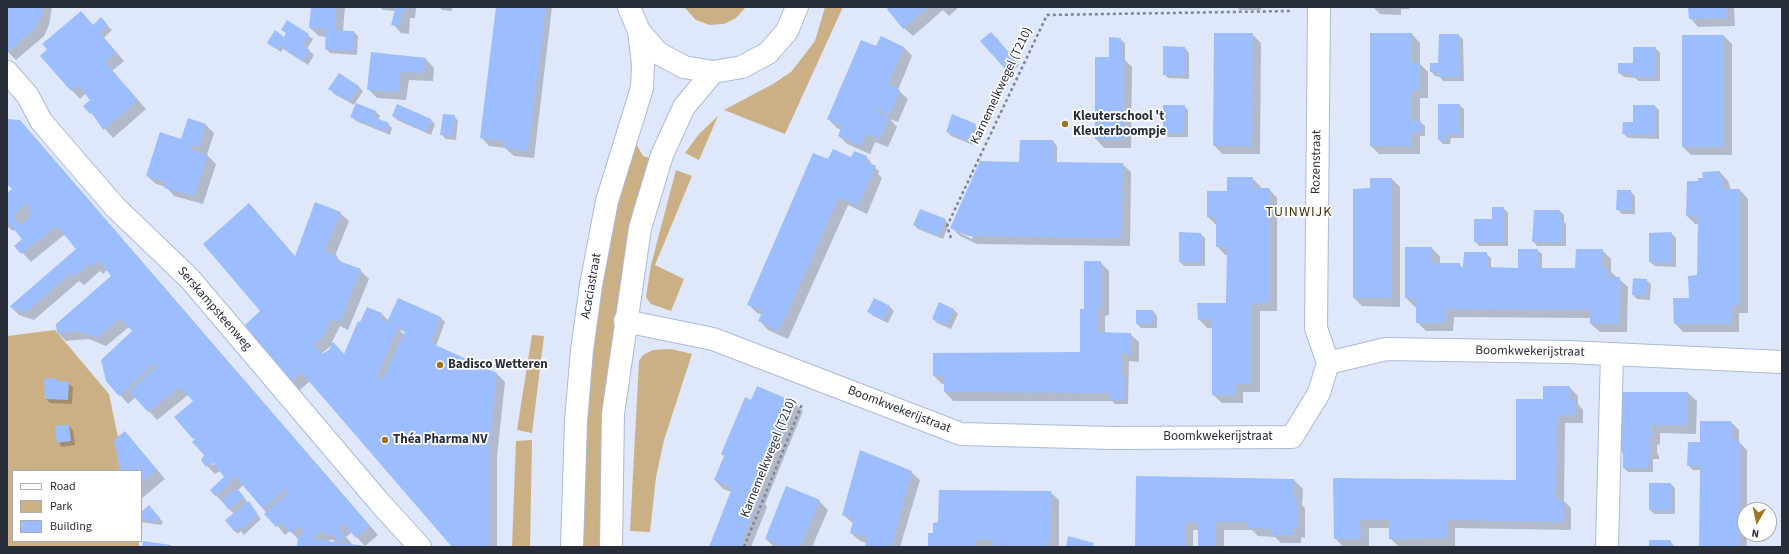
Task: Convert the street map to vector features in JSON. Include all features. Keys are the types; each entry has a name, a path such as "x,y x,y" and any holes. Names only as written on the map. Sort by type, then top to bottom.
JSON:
{"street":[{"name":"Acaciastraat","path":"572,547 576,421 582,350 591,285 607,201 642,88 643,65 639,30 629,7"},
{"name":"Acaciastraat","path":"639,30 658,52 684,67 713,72 742,67 768,53 787,31 797,7"},
{"name":"Rozenstraat","path":"1319,9 1316,328 1328,363"},
{"name":"Serskampsteenweg","path":"7,72 28,96 41,121 115,207 190,279 380,503 420,547"},
{"path":"610,547 613,414 625,321 640,228 662,155 684,107 713,72"},
{"name":"Boomkwekerijstraat","path":"625,321 713,339 962,434 1113,438 1292,437 1319,393 1328,363 1386,349 1612,354 1782,362"},
{"path":"1607,547 1612,354"}],"path":[{"name":"Karnemelkwegel (T210)","path":"951,238 946,226 1047,15 1319,9"},
{"name":"Karnemelkwegel (T210)","path":"744,547 813,377"}],"green space":[{"path":"684,7 746,7 736,18 724,24 710,25 696,20"},
{"path":"825,7 843,7 785,134 724,110 773,84 791,72 815,41"},
{"path":"718,116 699,160 685,153 699,134"},
{"path":"635,142 643,156 650,158 629,231 609,361 602,446 603,547 582,547 581,446 589,360 611,229"},
{"path":"676,170 692,176 655,265 684,279 671,311 651,304 646,297 651,265"},
{"path":"55,330 109,394 125,470 12,470 12,542 139,542 139,547 7,547 7,336"},
{"path":"532,335 544,336 532,433 517,430"},
{"path":"671,349 692,354 664,440 656,477 650,532 630,531 639,361 643,355 653,350"},
{"path":"532,440 530,547 512,547 516,441"}],"building":[{"path":"7,7 43,7 41,16 35,28 7,53"},
{"path":"311,7 336,7 335,30 354,31 353,51 325,49 326,29 309,28"},
{"path":"393,7 407,7 407,10 402,10 400,26 391,25 395,10"},
{"path":"496,7 546,7 528,151 504,148 505,141 480,138"},
{"path":"889,7 928,7 903,29 887,9"},
{"path":"1688,7 1726,7 1727,18 1689,19"},
{"path":"81,11 93,25 101,17 108,25 100,33 116,52 105,62 138,100 103,130 91,112 90,114 83,106 90,100 78,85 71,91 40,56 47,49 42,44"},
{"path":"287,20 309,34 303,45 310,50 303,61 279,45 276,49 267,43 275,30 284,37 286,33 281,30"},
{"path":"991,32 1015,60 1006,70 980,41"},
{"path":"1214,33 1253,33 1252,146 1213,146"},
{"path":"1370,33 1412,33 1412,63 1420,63 1420,90 1412,90 1412,121 1421,121 1421,132 1412,132 1412,146 1370,146"},
{"path":"1439,34 1459,34 1460,77 1438,77 1438,72 1430,72 1430,63 1438,63"},
{"path":"1682,35 1724,35 1724,147 1682,147"},
{"path":"881,36 904,47 888,84 900,90 890,115 877,109 876,111 889,117 880,139 866,134 861,146 838,136 842,126 827,119 861,40 876,46"},
{"path":"1109,37 1121,38 1121,58 1124,58 1123,140 1095,139 1095,57 1109,57"},
{"path":"1163,46 1185,47 1185,75 1163,75"},
{"path":"1633,47 1656,47 1656,77 1633,77 1633,74 1618,73 1618,63 1633,63"},
{"path":"371,52 426,58 424,73 401,72 398,92 367,90"},
{"path":"339,73 359,86 349,101 328,89"},
{"path":"356,103 376,111 374,117 389,123 385,131 350,117"},
{"path":"397,104 431,119 426,132 392,116"},
{"path":"1438,104 1460,104 1460,134 1447,134 1446,141 1438,140"},
{"path":"1163,105 1185,105 1184,133 1163,133"},
{"path":"1633,105 1655,105 1656,135 1622,134 1623,122 1633,122"},
{"path":"443,114 455,115 452,136 440,135"},
{"path":"952,114 976,124 969,141 946,132"},
{"path":"188,118 206,124 199,147 191,145 190,149 208,155 194,196 164,188 166,182 146,176 160,132 181,139"},
{"path":"7,119 20,120 370,526 356,538 343,524 338,528 345,536 339,542 332,533 328,537 323,530 312,539 373,547 297,547 298,537 304,532 300,526 291,533 281,523 276,527 264,514 289,492 287,488 263,509 235,476 229,481 231,483 215,496 210,490 224,477 214,463 211,463 206,467 201,460 204,455 192,442 195,439 192,438 174,417 193,401 180,387 148,412 129,391 157,367 154,364 119,396 106,381 101,360 132,331 120,318 97,338 79,331 57,333 56,324 111,276 99,261 94,266 91,263 74,277 71,273 26,312 9,307 76,249 57,226 21,254 14,246 22,239 7,221 7,193 12,189 7,184","holes":["26,204 29,206 30,216 20,225 14,215"]},
{"path":"1020,140 1053,140 1053,162 1123,163 1121,238 968,236 950,228 980,161 1019,162"},
{"path":"833,149 851,157 854,151 867,156 865,161 876,166 858,206 839,197 779,331 758,321 763,311 747,305 813,153 828,159"},
{"path":"1720,171 1720,179 1723,178 1723,189 1740,189 1740,305 1731,305 1731,324 1674,324 1673,298 1689,298 1688,276 1697,275 1698,217 1686,216 1687,181 1698,181 1698,178 1703,178 1702,172"},
{"path":"1227,177 1253,177 1253,188 1269,188 1269,303 1252,303 1252,384 1235,384 1235,395 1212,395 1212,319 1198,320 1197,303 1226,303 1227,247 1216,247 1216,217 1207,217 1207,191 1227,191"},
{"path":"1370,178 1392,178 1392,298 1353,298 1353,189 1370,188"},
{"path":"1617,190 1631,190 1631,210 1616,210"},
{"path":"315,202 341,212 325,251 338,256 336,260 361,269 340,322 331,319 323,337 314,345 322,354 329,350 333,342 344,354 358,321 360,322 367,307 382,313 380,319 387,322 398,298 441,317 431,343 497,373 489,447 489,547 452,547 301,372 291,382 243,327 260,311 203,244 249,203 295,256","holes":["398,327 405,331 383,379 377,377"]},
{"path":"1492,207 1504,207 1504,242 1474,242 1474,219 1492,219"},
{"path":"920,209 946,219 939,236 913,225"},
{"path":"1534,210 1560,210 1560,219 1562,219 1562,242 1532,242"},
{"path":"1179,232 1201,233 1201,262 1179,262"},
{"path":"1672,232 1672,263 1649,262 1649,233"},
{"path":"1405,247 1432,247 1432,263 1460,263 1460,267 1463,267 1464,252 1487,252 1487,267 1518,268 1518,249 1538,249 1538,268 1575,268 1576,249 1603,249 1602,267 1607,268 1607,277 1620,277 1619,324 1590,324 1590,310 1445,309 1445,323 1416,323 1416,299 1405,298"},
{"path":"1084,261 1101,261 1101,307 1097,307 1097,332 1131,333 1130,354 1121,353 1121,377 1125,377 1124,400 1110,400 1110,393 944,392 944,376 933,376 933,353 1080,352 1080,309 1084,309"},
{"path":"1633,278 1647,279 1646,296 1632,295"},
{"path":"874,298 890,306 884,320 867,312"},
{"path":"939,302 954,309 947,325 932,319"},
{"path":"1136,310 1153,310 1153,324 1136,324"},
{"path":"57,378 58,381 69,382 68,400 45,399 44,379"},
{"path":"757,386 795,402 756,497 759,498 740,547 709,547 732,488 714,480 724,456 721,454 745,397 751,400"},
{"path":"1543,386 1570,386 1570,400 1575,400 1575,415 1557,415 1556,500 1563,499 1563,522 1447,520 1447,538 1389,539 1389,520 1360,520 1361,539 1334,539 1333,478 1516,480 1516,399 1543,399"},
{"path":"1619,392 1688,392 1688,425 1652,425 1652,436 1649,437 1649,446 1651,446 1651,451 1649,451 1649,468 1623,468 1623,451 1619,451"},
{"path":"1700,421 1731,421 1731,440 1739,440 1739,502 1737,502 1737,542 1739,542 1739,547 1699,547 1700,466 1687,466 1688,442 1700,442"},
{"path":"69,425 71,441 57,443 55,426"},
{"path":"125,431 157,470 142,482 142,470 120,470 114,440"},
{"path":"860,450 912,471 892,545 889,547 865,547 867,537 850,533 854,518 842,515"},
{"path":"1136,476 1294,479 1294,499 1297,499 1297,530 1293,529 1293,535 1272,535 1272,529 1248,528 1248,522 1216,522 1216,547 1198,547 1198,522 1185,522 1185,547 1135,547"},
{"path":"1649,483 1671,483 1671,510 1649,510"},
{"path":"786,486 820,500 800,547 784,547 765,539"},
{"path":"237,488 244,497 229,510 221,500"},
{"path":"939,490 1051,491 1050,540 1048,540 1048,547 993,547 993,540 976,540 976,547 928,547 928,533 933,533 933,523 938,522"},
{"path":"249,501 258,515 239,531 236,528 233,530 225,520"},
{"path":"149,505 160,518 155,522 142,519 142,511"},
{"path":"1068,536 1094,543 1093,547 1066,547"},
{"path":"1649,540 1671,540 1671,547 1649,547"},
{"path":"143,541 171,545 171,547 142,547"}],"place":[{"name":"Kleuterschool 't Kleuterboompje","path":"1065,124"},
{"name":"Badisco Wetteren","path":"440,365"},
{"name":"Théa Pharma NV","path":"385,440"}],"district":[{"name":"TUINWIJK","path":"1299,213"}]}
